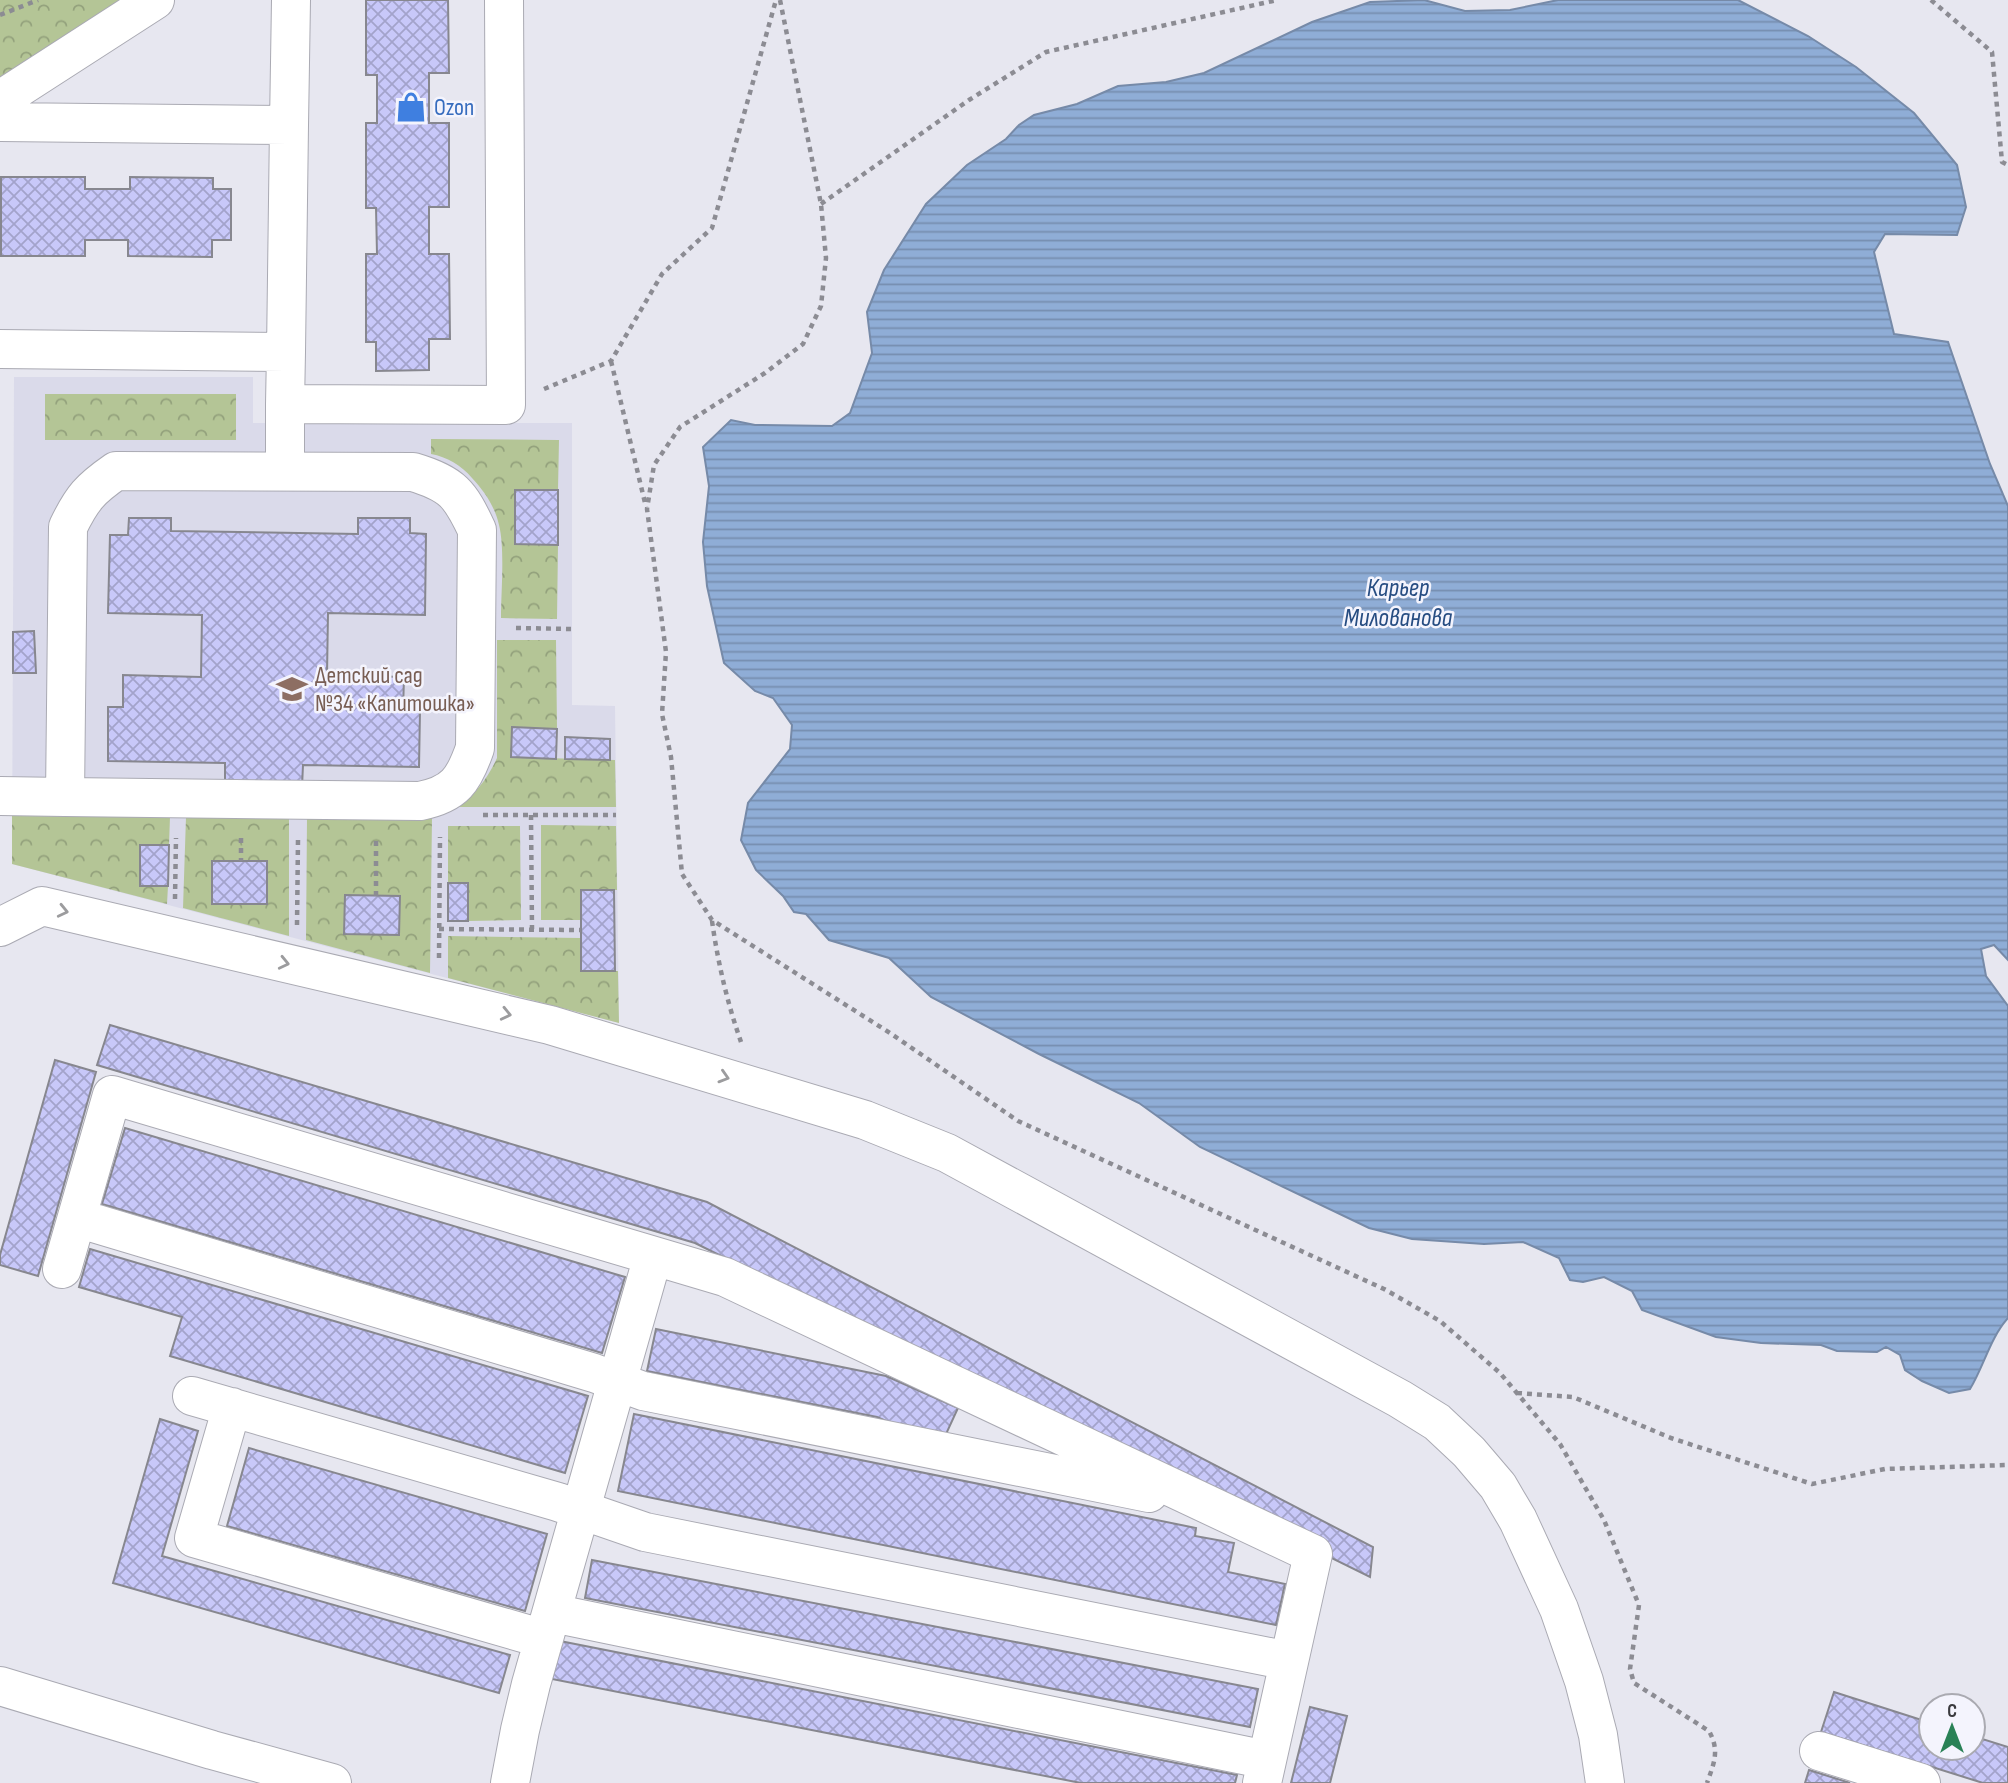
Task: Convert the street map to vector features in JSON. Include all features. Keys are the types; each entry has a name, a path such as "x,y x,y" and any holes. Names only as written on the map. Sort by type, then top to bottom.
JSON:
{"street":[{"path":"0,100 156,0"},
{"path":"285,471 291,0"},
{"path":"285,404 506,405 504,0"},
{"path":"0,122 289,125"},
{"path":"0,349 286,352"},
{"path":"0,796 65,797 298,799 421,802 440,806 467,771 475,748 477,530 468,510 454,491 436,479 413,472 116,471 93,487 78,506 68,527 65,797"},
{"path":"0,927 42,906 551,1025 865,1120 947,1153 1400,1399 1437,1422 1469,1452 1498,1486 1518,1520 1559,1609 1584,1681 1598,1735 1605,1783"},
{"path":"62,1269 112,1095 725,1277 1312,1555 1265,1771 548,1626 194,1538 232,1408"},
{"path":"77,1218 594,1373 643,1391 1209,1506"},
{"path":"510,1783 520,1730 548,1626 653,1256"},
{"path":"192,1396 581,1510 645,1532 1289,1661"},
{"path":"0,1686 187,1743 332,1783"},
{"path":"1819,1751 1921,1783"}],"path":[{"path":"0,15 38,0"},
{"path":"506,405 611,361 662,274 712,228 778,0"},
{"path":"647,509 654,465 680,427 765,373 803,344 821,306 826,258 821,204 778,0"},
{"path":"821,204 969,100 1046,52 1277,0"},
{"path":"1931,0 1992,52 2001,162 2008,165"},
{"path":"611,361 647,509 666,653 662,714 671,757 682,874 712,920 890,1033 1018,1121 1384,1289 1440,1321 1500,1373 1560,1444 1604,1520 1639,1605 1630,1669 1634,1683 1709,1731 1715,1742 1716,1756 1707,1783"},
{"path":"476,628 572,629"},
{"path":"174,906 178,798"},
{"path":"297,939 298,799"},
{"path":"376,896 377,801"},
{"path":"439,964 440,806 531,815 616,815"},
{"path":"531,815 532,930"},
{"path":"712,920 727,1001 741,1042 765,1089"},
{"path":"439,929 581,930"},
{"path":"1516,1393 1573,1397 1671,1438 1812,1484 1885,1469 2008,1465"}],"shaded area":[{"name":"Детский сад №34 «Капитошка»","path":"14,377 253,377 253,423 572,423 572,705 615,706 619,1023 12,864"}],"green space":[{"path":"0,0 155,0 0,100"},
{"path":"45,394 236,394 236,440 45,440"},
{"path":"431,439 559,440 558,490 515,491 515,544 558,545 557,619 501,618 502,546 495,512 481,489 463,469 448,459 431,454"},
{"path":"497,640 556,640 557,729 512,727 511,757 615,760 616,807 459,807 481,785 497,758"},
{"path":"12,816 170,817 169,845 140,845 140,885 168,886 167,904 12,864"},
{"path":"186,817 289,818 289,936 183,908","holes":["212,861 267,861 267,904 212,904"]},
{"path":"307,818 432,818 430,973 306,940","holes":["345,895 399,896 399,935 344,934"]},
{"path":"541,825 616,826 617,890 581,890 581,920 541,920"},
{"path":"448,826 520,826 521,920 468,921 468,883 448,883"},
{"path":"448,936 581,938 581,971 618,971 619,1023 448,978"}],"water":[{"name":"Карьер Милованова","path":"1424,0 1465,11 1510,10 1558,0 1738,0 1808,36 1856,67 1914,113 1957,165 1966,207 1957,235 1885,234 1874,252 1894,334 1948,342 1990,464 2008,506 2008,960 1994,945 1981,949 1986,976 2008,1006 2008,1318 1996,1334 1970,1389 1949,1393 1922,1381 1905,1370 1900,1355 1886,1347 1877,1352 1837,1351 1821,1345 1761,1343 1716,1337 1642,1310 1632,1291 1604,1277 1583,1282 1570,1280 1559,1258 1523,1242 1484,1244 1412,1239 1369,1228 1200,1147 1139,1103 931,997 889,958 829,940 806,914 794,912 783,896 756,870 741,840 748,803 790,749 792,725 773,698 755,691 724,663 707,586 703,542 709,486 703,447 731,420 755,425 832,426 850,413 872,353 867,312 884,270 926,204 967,165 1006,139 1019,125 1034,115 1077,104 1118,86 1166,82 1204,73 1312,22 1370,2"}],"building":[{"path":"366,0 448,0 449,73 429,73 429,123 449,123 449,207 429,207 429,254 449,254 450,339 429,339 429,370 376,371 376,342 366,342 366,254 377,254 376,208 366,208 366,123 377,123 377,75 366,75"},
{"path":"1,177 85,177 85,189 130,189 130,177 213,178 213,189 231,189 231,240 212,240 212,257 128,256 128,240 85,240 85,256 1,256"},
{"path":"515,490 558,490 558,545 515,544"},
{"path":"129,518 171,518 171,531 358,534 358,518 410,518 410,533 426,534 425,615 328,613 327,675 404,677 403,711 420,711 419,767 303,765 302,787 225,785 225,763 108,761 108,707 123,707 123,675 201,677 202,615 108,613 110,535 128,535"},
{"path":"34,631 36,673 13,673 13,632"},
{"path":"512,727 557,729 556,759 511,757"},
{"path":"565,737 610,739 610,760 565,759"},
{"path":"140,845 169,845 168,886 140,886"},
{"path":"212,861 267,861 267,904 212,904"},
{"path":"448,883 468,883 468,921 448,921"},
{"path":"581,890 614,890 615,971 581,971"},
{"path":"345,895 400,896 399,935 344,934"},
{"path":"110,1025 707,1202 1373,1547 1370,1577 695,1243 97,1065"},
{"path":"55,1060 96,1072 38,1276 0,1265 0,1255"},
{"path":"125,1128 625,1277 602,1353 102,1204"},
{"path":"90,1249 588,1396 565,1473 170,1356 182,1317 79,1287"},
{"path":"656,1329 886,1376 958,1408 941,1445 877,1417 647,1371"},
{"path":"634,1414 1196,1528 1195,1536 1234,1543 1228,1572 1285,1584 1276,1625 618,1491"},
{"path":"160,1419 198,1431 162,1556 510,1655 499,1693 113,1583"},
{"path":"249,1448 547,1534 525,1611 227,1526"},
{"path":"592,1560 1258,1689 1250,1727 585,1598"},
{"path":"560,1641 1237,1775 1235,1783 1081,1783 552,1679"},
{"path":"1834,1692 1917,1719 1917,1762 1987,1762 1987,1740 2008,1747 2008,1783 1983,1783 1821,1732"},
{"path":"1310,1707 1347,1716 1330,1783 1291,1783"},
{"path":"1809,1770 1850,1783 1805,1783"}],"place":[{"name":"Ozon","path":"411,107"},
{"name":"Детский сад №34 «Капитошка»","path":"292,689"}]}
